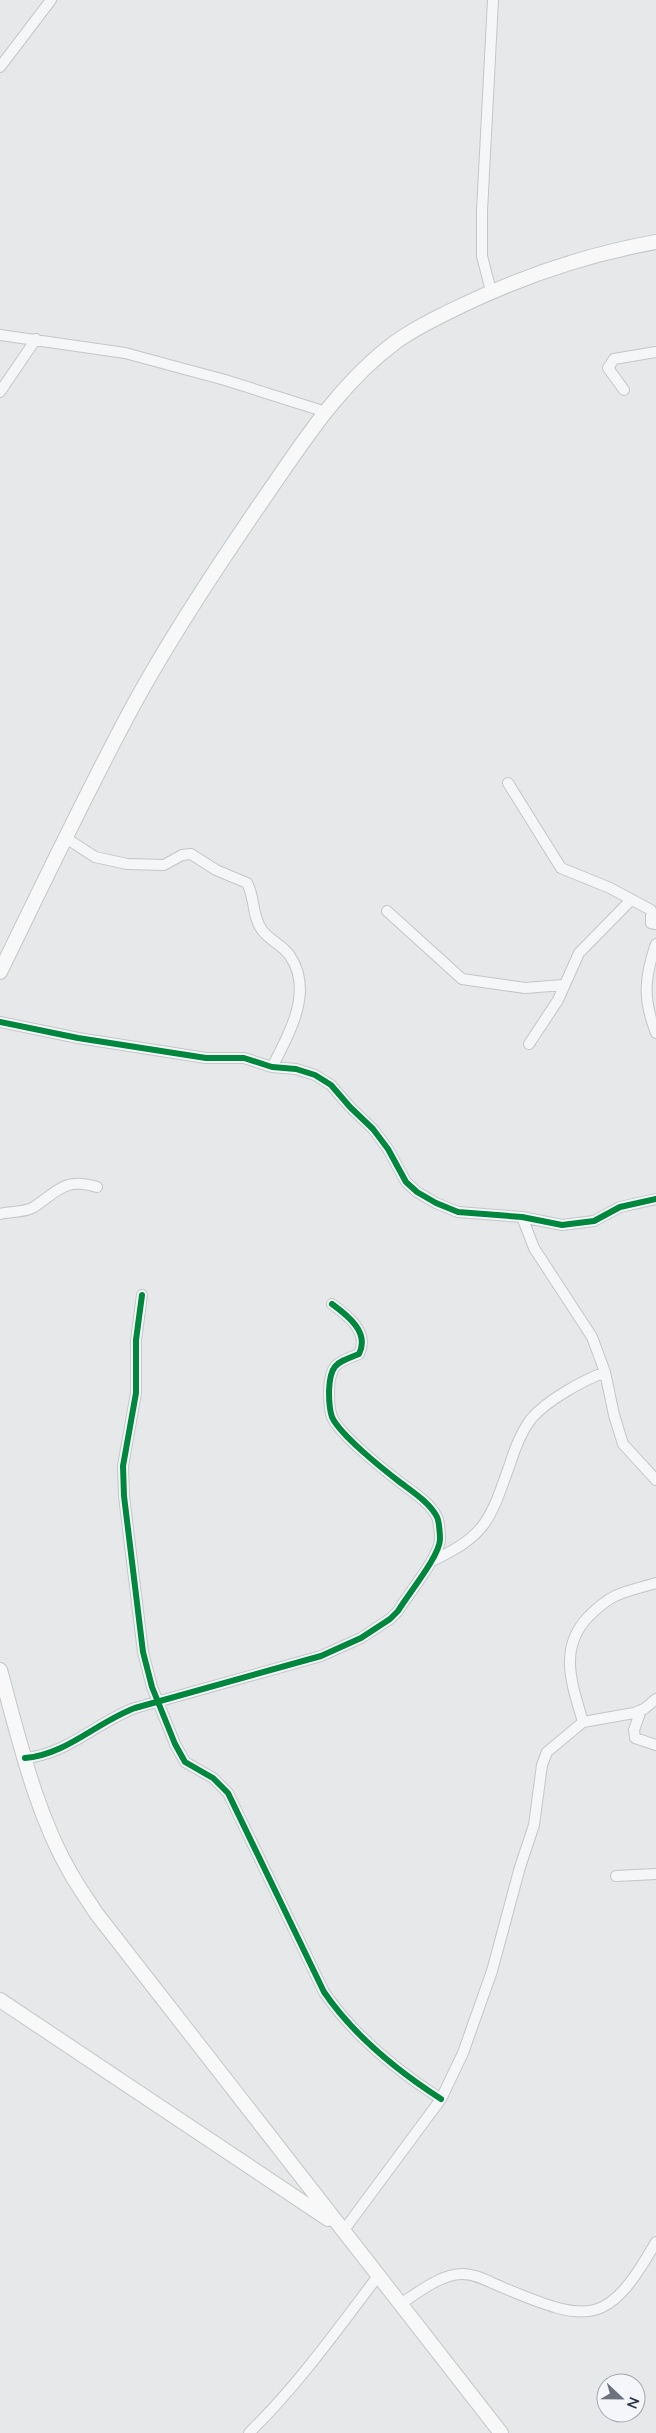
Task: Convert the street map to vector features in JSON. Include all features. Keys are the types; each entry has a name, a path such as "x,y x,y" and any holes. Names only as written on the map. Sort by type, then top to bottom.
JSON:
{"main road":[{"path":"0,972 134,704 176,633 220,561 326,412 356,377 397,341 491,291 572,261 656,242"},
{"path":"0,1670 25,1758 50,1830 70,1874 96,1913 501,2433"},
{"path":"0,2000 342,2228"}],"street":[{"path":"0,67 51,0"},
{"path":"491,291 482,256 482,212 493,0"},
{"path":"0,335 134,355 225,380 326,412"},
{"path":"0,392 36,339"},
{"path":"624,390 608,368 609,363 614,360 656,352"},
{"path":"508,783 561,868 610,888 651,910 651,923 656,924"},
{"path":"66,838 95,856 127,864 164,865 182,855 191,854 216,870 247,883 262,930 290,955 295,964 298,980 300,996 296,1014 287,1039 272,1067"},
{"path":"529,1044 558,1000 563,985 579,953 631,900"},
{"path":"387,911 462,978 524,988 563,985"},
{"path":"656,944 647,980 646,1004 656,1033"},
{"path":"0,1022 78,1038 206,1058 244,1058 272,1067 296,1069 315,1076 332,1085 350,1107 373,1129 388,1149 406,1182 417,1192 458,1212 522,1217 562,1225 594,1221 620,1208 656,1199"},
{"path":"0,1214 22,1212 33,1208 53,1191 75,1183 97,1187"},
{"path":"522,1217 534,1248 592,1337 612,1395 614,1415 623,1444 656,1480"},
{"path":"142,1295 136,1340 136,1393 123,1466 124,1496 143,1652 152,1687 175,1744 185,1762 213,1778 228,1793 311,1966 339,2014 392,2064 441,2099"},
{"path":"25,1758 42,1757 73,1742 117,1715 158,1700 267,1670 297,1664 361,1638 390,1619 398,1611 439,1552 438,1518 412,1491 379,1465 338,1426 331,1415 329,1403 330,1372 336,1364 345,1358 359,1354 361,1349 360,1336 352,1318 332,1304"},
{"path":"431,1562 464,1546 484,1525 501,1488 519,1439 532,1419 547,1405 585,1381 605,1372"},
{"path":"583,1722 572,1680 570,1664 569,1649 576,1632 601,1604 617,1595 656,1583"},
{"path":"342,2228 441,2099 463,2053 492,1971 520,1866 534,1825 544,1758 552,1746 583,1722 616,1718 641,1710 656,1699"},
{"path":"641,1710 634,1730 636,1738 656,1745"},
{"path":"616,1876 656,1874"},
{"path":"400,2304 446,2277 468,2274 518,2294 575,2312 592,2312 612,2303 626,2290 656,2242"},
{"path":"249,2433 286,2396 308,2370 378,2276"}],"cycle path":[{"path":"0,1022 78,1038 206,1058 244,1058 272,1067 296,1069 315,1075 331,1085 373,1129 388,1149 406,1182 417,1192 436,1203 458,1212 522,1217 562,1225 594,1221 620,1207 656,1199"},
{"path":"142,1295 136,1340 136,1393 123,1466 124,1496 143,1652 152,1687 175,1744 185,1762 213,1778 228,1793 324,1992 362,2038 392,2064 441,2099"},
{"path":"25,1758 40,1756 68,1745 108,1721 135,1708 321,1656 361,1638 390,1619 398,1611 423,1575 439,1546 440,1534 437,1517 421,1498 363,1452 344,1433 332,1417 329,1391 333,1370 340,1363 359,1354 362,1346 362,1338 355,1325 332,1304"}]}
